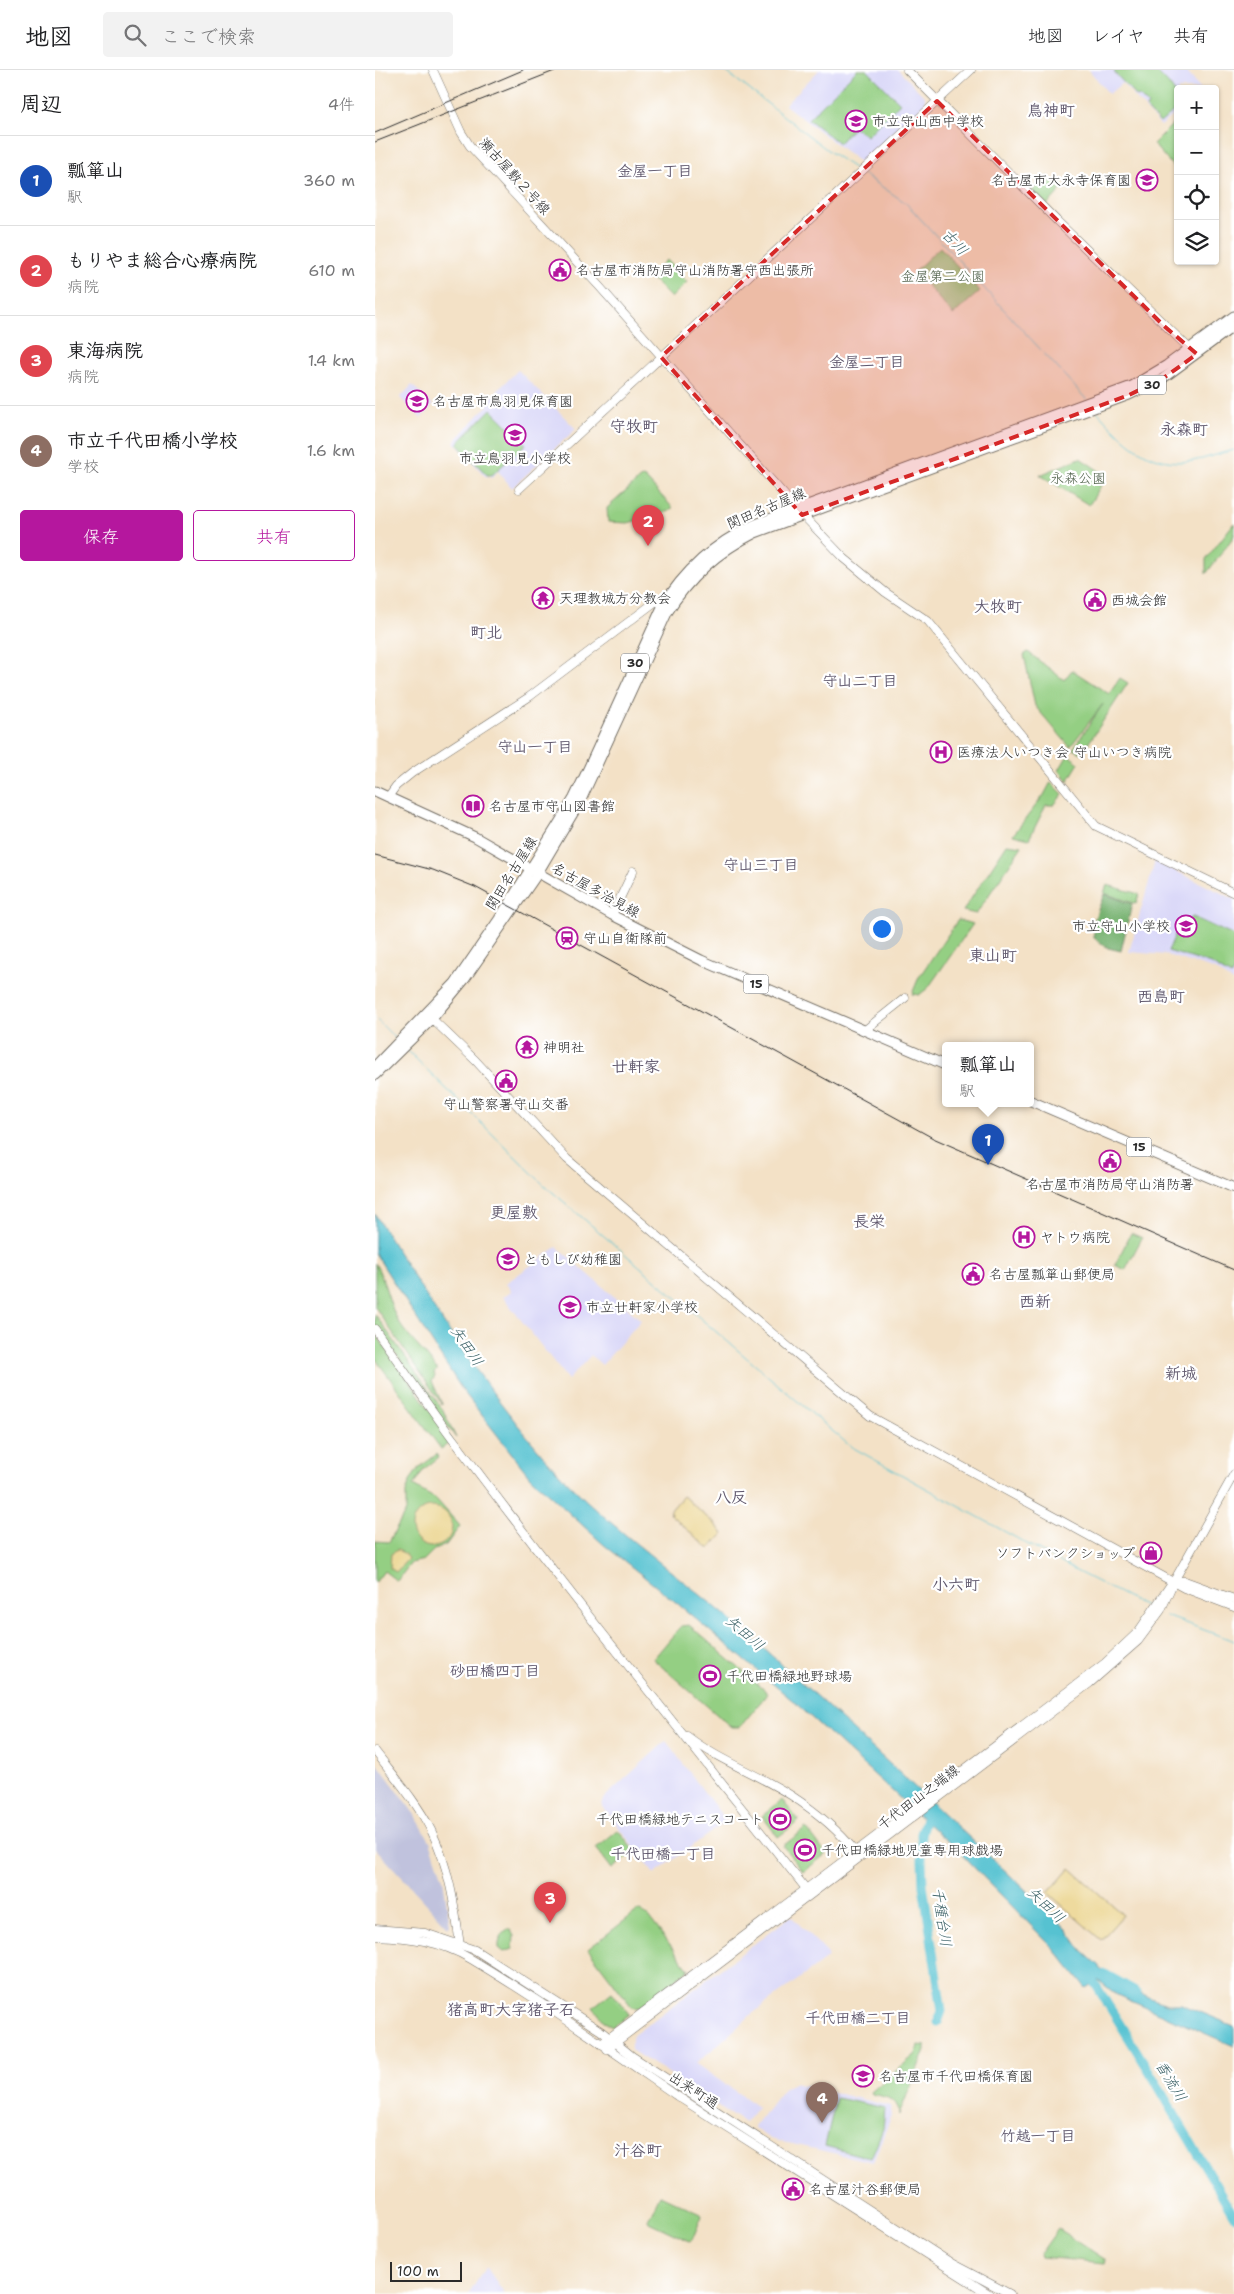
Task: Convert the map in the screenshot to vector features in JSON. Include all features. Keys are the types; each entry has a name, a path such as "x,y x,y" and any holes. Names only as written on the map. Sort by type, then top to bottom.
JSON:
{"main road":[{"name":"関田名古屋線","path":"534,871 574,798 665,602 696,564 729,537 753,525 799,511 1098,403 1148,387 1193,352 1234,316"},
{"name":"関田名古屋線","path":"1193,352 1234,326"},
{"name":"関田名古屋線","path":"375,1075 429,1016 455,983 580,802 667,613 683,590 707,563 735,543 799,511"},
{"name":"名古屋多治見線","path":"375,791 475,837 612,915 701,960 942,1064"},
{"name":"関田名古屋線","path":"375,1066 405,1041"},
{"name":"15","path":"1034,1102 1234,1188"}],"street":[{"name":"瀬古屋敷２号線","path":"433,70 461,132 470,146 599,286 799,511 859,571 928,621 1096,826 1234,893"},
{"path":"907,70 1193,352"},
{"path":"519,489 971,70"},
{"path":"388,797 396,786 410,775 529,697 655,602 665,602"},
{"path":"612,915 633,871"},
{"path":"865,1030 905,998"},
{"path":"429,1016 475,1060 567,1159 870,1416 1184,1588 1234,1607"},
{"path":"375,1329 455,1442 804,1895"},
{"name":"千代田山之端線","path":"804,1895 1138,1641 1161,1610 1174,1581 1234,1474"},
{"path":"1174,1581 1185,1581 1234,1599"},
{"name":"千代田山之端線","path":"604,2047 804,1895 978,1758 1070,1694"},
{"path":"672,1724 697,1744 791,1796 862,1850"},
{"path":"375,1751 418,1808 439,1849 454,1903 461,1953"},
{"name":"出来町通","path":"375,1929 425,1933 475,1950 613,2040 632,2056 953,2264 1010,2294"},
{"name":"出来町通","path":"375,1936 412,1937 461,1953 989,2294"}],"highlighted area":[{"path":"937,101 1163,325 1197,354 1162,379 1129,395 802,515 661,357"}],"shaded area":[{"name":"市立守山西中学校","path":"819,70 898,70 925,97 925,104 861,163 785,105"},
{"path":"1089,70 1185,70 1198,85 1174,85 1174,115 1161,126 1122,83 1109,94"},
{"name":"市立鳥羽見小学校","path":"518,370 576,429 512,488 498,471 492,478 485,476 454,442 488,405 486,402"},
{"name":"名古屋市鳥羽見保育園","path":"412,385 433,405 421,418 400,398"},
{"name":"市立守山小学校","path":"1155,861 1234,899 1234,982 1213,969 1167,955 1129,952"},
{"name":"市立廿軒家小学校","path":"557,1247 641,1320 602,1365 591,1355 568,1380 503,1297 511,1291 506,1283"},
{"path":"666,1741 726,1821 654,1874 601,1804 604,1798"},
{"path":"375,1760 415,1815 430,1841 443,1879 450,1926 448,1927 375,1848"},
{"path":"791,1916 828,1954 827,1958 752,2014 696,2064 758,2107 745,2123 631,2050 631,2037"},
{"path":"794,2083 890,2106 892,2115 873,2162 770,2139 755,2129 754,2127 785,2087"},
{"path":"485,2268 487,2268 505,2294 469,2294"}],"green space":[{"path":"857,70 867,70 900,103 867,136 854,127 839,143 808,119"},
{"path":"1116,70 1155,70 1174,91 1174,111 1160,123 1146,108 1148,105 1139,96 1137,97 1114,72"},
{"path":"1174,123 1174,168 1153,144"},
{"path":"1047,176 1061,190 1047,205 1032,191"},
{"name":"金屋第二公園","path":"940,247 980,291 953,315 915,271"},
{"path":"666,260 687,282 671,298 650,277"},
{"path":"491,409 526,444 492,475 487,475 457,444"},
{"name":"永森公園","path":"1080,458 1107,476 1089,505 1040,475"},
{"path":"642,477 672,507 672,510 628,523 608,522 607,508"},
{"path":"1234,523 1234,536 1206,574 1206,559"},
{"path":"1028,652 1064,680 1072,670 1109,694 1120,678 1128,683 1082,753 1073,749 1103,704 1070,747 1035,706 1024,655"},
{"path":"1068,755 1079,763 1068,781 1059,770"},
{"path":"1051,782 1063,794 1054,805 1046,805 1029,839 1013,835 1044,795"},
{"path":"1007,844 1022,846 976,914 963,911"},
{"path":"1107,885 1139,894 1136,904 1104,893"},
{"path":"1104,894 1132,904 1121,951 1108,948 1094,938 1093,923"},
{"path":"1193,917 1234,936 1234,970 1231,976 1211,964 1168,951 1180,923"},
{"path":"958,920 973,924 928,988 919,995 912,994 919,977"},
{"path":"1131,1233 1142,1238 1125,1270 1115,1265"},
{"path":"375,1263 398,1321 437,1370 432,1381 442,1404 375,1307"},
{"path":"375,1314 443,1410 456,1438 375,1325"},
{"path":"375,1333 452,1441 441,1449 375,1358"},
{"path":"437,1454 439,1457 424,1469 413,1486 436,1499 460,1526 446,1545 434,1550 424,1560 411,1563 397,1581 384,1571 375,1583 375,1541 389,1542 406,1511 406,1492 411,1479 420,1467"},
{"name":"千代田橋緑地野球場","path":"689,1625 768,1693 740,1727 731,1727 653,1659 681,1626"},
{"name":"千代田橋緑地テニスコート","path":"782,1800 799,1821 778,1837 762,1816"},
{"name":"千代田橋緑地児童専用球戯場","path":"806,1828 826,1854 803,1872 783,1846"},
{"path":"618,1830 635,1851 612,1869 596,1848"},
{"path":"637,1911 648,1916 689,1969 639,2008 632,2007 588,1949"},
{"path":"510,1929 514,1936 513,1949 504,1952 499,1948 499,1942 503,1934"},
{"path":"612,1992 629,2014 612,2027 605,2022 593,2007"},
{"path":"918,2045 925,2046 925,2050 899,2115 897,2105 894,2102 871,2092 916,2054"},
{"path":"836,2098 885,2108 883,2129 871,2158 825,2146"},
{"path":"660,2195 701,2214 702,2216 692,2240 689,2241 649,2222 648,2220"},
{"path":"1058,2229 1106,2260 1105,2263 1041,2257 1040,2254"}],"sand":[{"path":"683,1496 717,1526 723,1534 710,1548 671,1515 670,1511"},
{"path":"436,1507 443,1510 449,1516 452,1527 451,1535 443,1544 436,1547 428,1547 421,1544 413,1535 412,1523 415,1516 424,1508"},
{"path":"397,1550 404,1553 408,1559 396,1572 390,1568 391,1554"},
{"path":"1070,1868 1123,1915 1101,1940 1048,1893"}],"water":[{"name":"矢田川","path":"375,1214 433,1307 474,1367 541,1453 586,1500 738,1626 801,1682 1067,1929 1082,1951 1099,1968 1116,1981 1153,1999 1167,2004 1181,2004 1234,2026 1234,2046 1117,1995 1098,1980 1086,1988 1055,1950 958,1851 792,1700 603,1544 530,1477 463,1391 375,1253"}],"waterway":[{"name":"古川","path":"724,70 830,152 857,170"},
{"name":"古川","path":"863,174 906,203 1086,399"},
{"name":"古川","path":"1097,411 1128,442 1150,456 1163,460 1176,462 1192,461 1234,450"},
{"path":"375,1018 396,1039"},
{"path":"406,1049 543,1184 850,1446 1076,1571 1147,1607"},
{"path":"1166,1616 1234,1641"},
{"name":"千種台川","path":"927,1815 921,1834 923,1885 942,2011 938,2022"},
{"name":"香流川","path":"1089,1974 1151,2074 1234,2216"},
{"name":"矢田川","path":"1105,1974 1137,1992"}],"railway":[{"path":"375,133 523,70"},
{"path":"375,142 557,70"},
{"path":"375,855 433,870 475,887 933,1138 1234,1270"}],"place":[{"name":"市立守山西中学校","path":"856,121"},
{"name":"名古屋市大永寺保育園","path":"1147,180"},
{"name":"名古屋市消防局守山消防署守西出張所","path":"560,270"},
{"name":"名古屋市鳥羽見保育園","path":"417,401"},
{"name":"市立鳥羽見小学校","path":"515,435"},
{"name":"もりやま総合心療病院","path":"648,546"},
{"name":"天理教城方分教会","path":"543,598"},
{"name":"西城会館","path":"1095,600"},
{"name":"医療法人いつき会 守山いつき病院","path":"941,752"},
{"name":"名古屋市守山図書館","path":"473,806"},
{"name":"市立守山小学校","path":"1186,926"},
{"name":"守山自衛隊前","path":"567,938"},
{"name":"神明社","path":"527,1047"},
{"name":"守山警察署守山交番","path":"506,1081"},
{"name":"名古屋市消防局守山消防署","path":"1110,1161"},
{"name":"瓢箪山","path":"988,1165"},
{"name":"ヤトウ病院","path":"1024,1237"},
{"name":"ともしび幼稚園","path":"508,1259"},
{"name":"名古屋瓢箪山郵便局","path":"973,1274"},
{"name":"市立廿軒家小学校","path":"570,1307"},
{"name":"ソフトバンクショップ","path":"1151,1553"},
{"name":"千代田橋緑地野球場","path":"710,1676"},
{"name":"千代田橋緑地テニスコート","path":"780,1819"},
{"name":"千代田橋緑地児童専用球戯場","path":"805,1850"},
{"name":"東海病院","path":"550,1923"},
{"name":"名古屋市千代田橋保育園","path":"863,2076"},
{"name":"市立千代田橋小学校","path":"822,2123"},
{"name":"名古屋汁谷郵便局","path":"793,2189"}],"district":[{"name":"鳥神町","path":"1051,110"},
{"name":"金屋一丁目","path":"655,171"},
{"name":"金屋二丁目","path":"867,362"},
{"name":"守牧町","path":"634,426"},
{"name":"永森町","path":"1184,429"},
{"name":"大牧町","path":"998,606"},
{"name":"町北","path":"486,632"},
{"name":"守山二丁目","path":"860,681"},
{"name":"守山一丁目","path":"535,747"},
{"name":"守山三丁目","path":"761,865"},
{"name":"東山町","path":"993,955"},
{"name":"西島町","path":"1161,996"},
{"name":"廿軒家","path":"636,1066"},
{"name":"更屋敷","path":"514,1212"},
{"name":"長栄","path":"869,1221"},
{"name":"西新","path":"1035,1301"},
{"name":"新城","path":"1181,1373"},
{"name":"八反","path":"731,1497"},
{"name":"小六町","path":"956,1584"},
{"name":"砂田橋四丁目","path":"495,1671"},
{"name":"千代田橋一丁目","path":"663,1854"},
{"name":"猪高町大字猪子石","path":"511,2009"},
{"name":"千代田橋二丁目","path":"858,2018"},
{"name":"竹越一丁目","path":"1038,2136"},
{"name":"汁谷町","path":"638,2150"}]}
